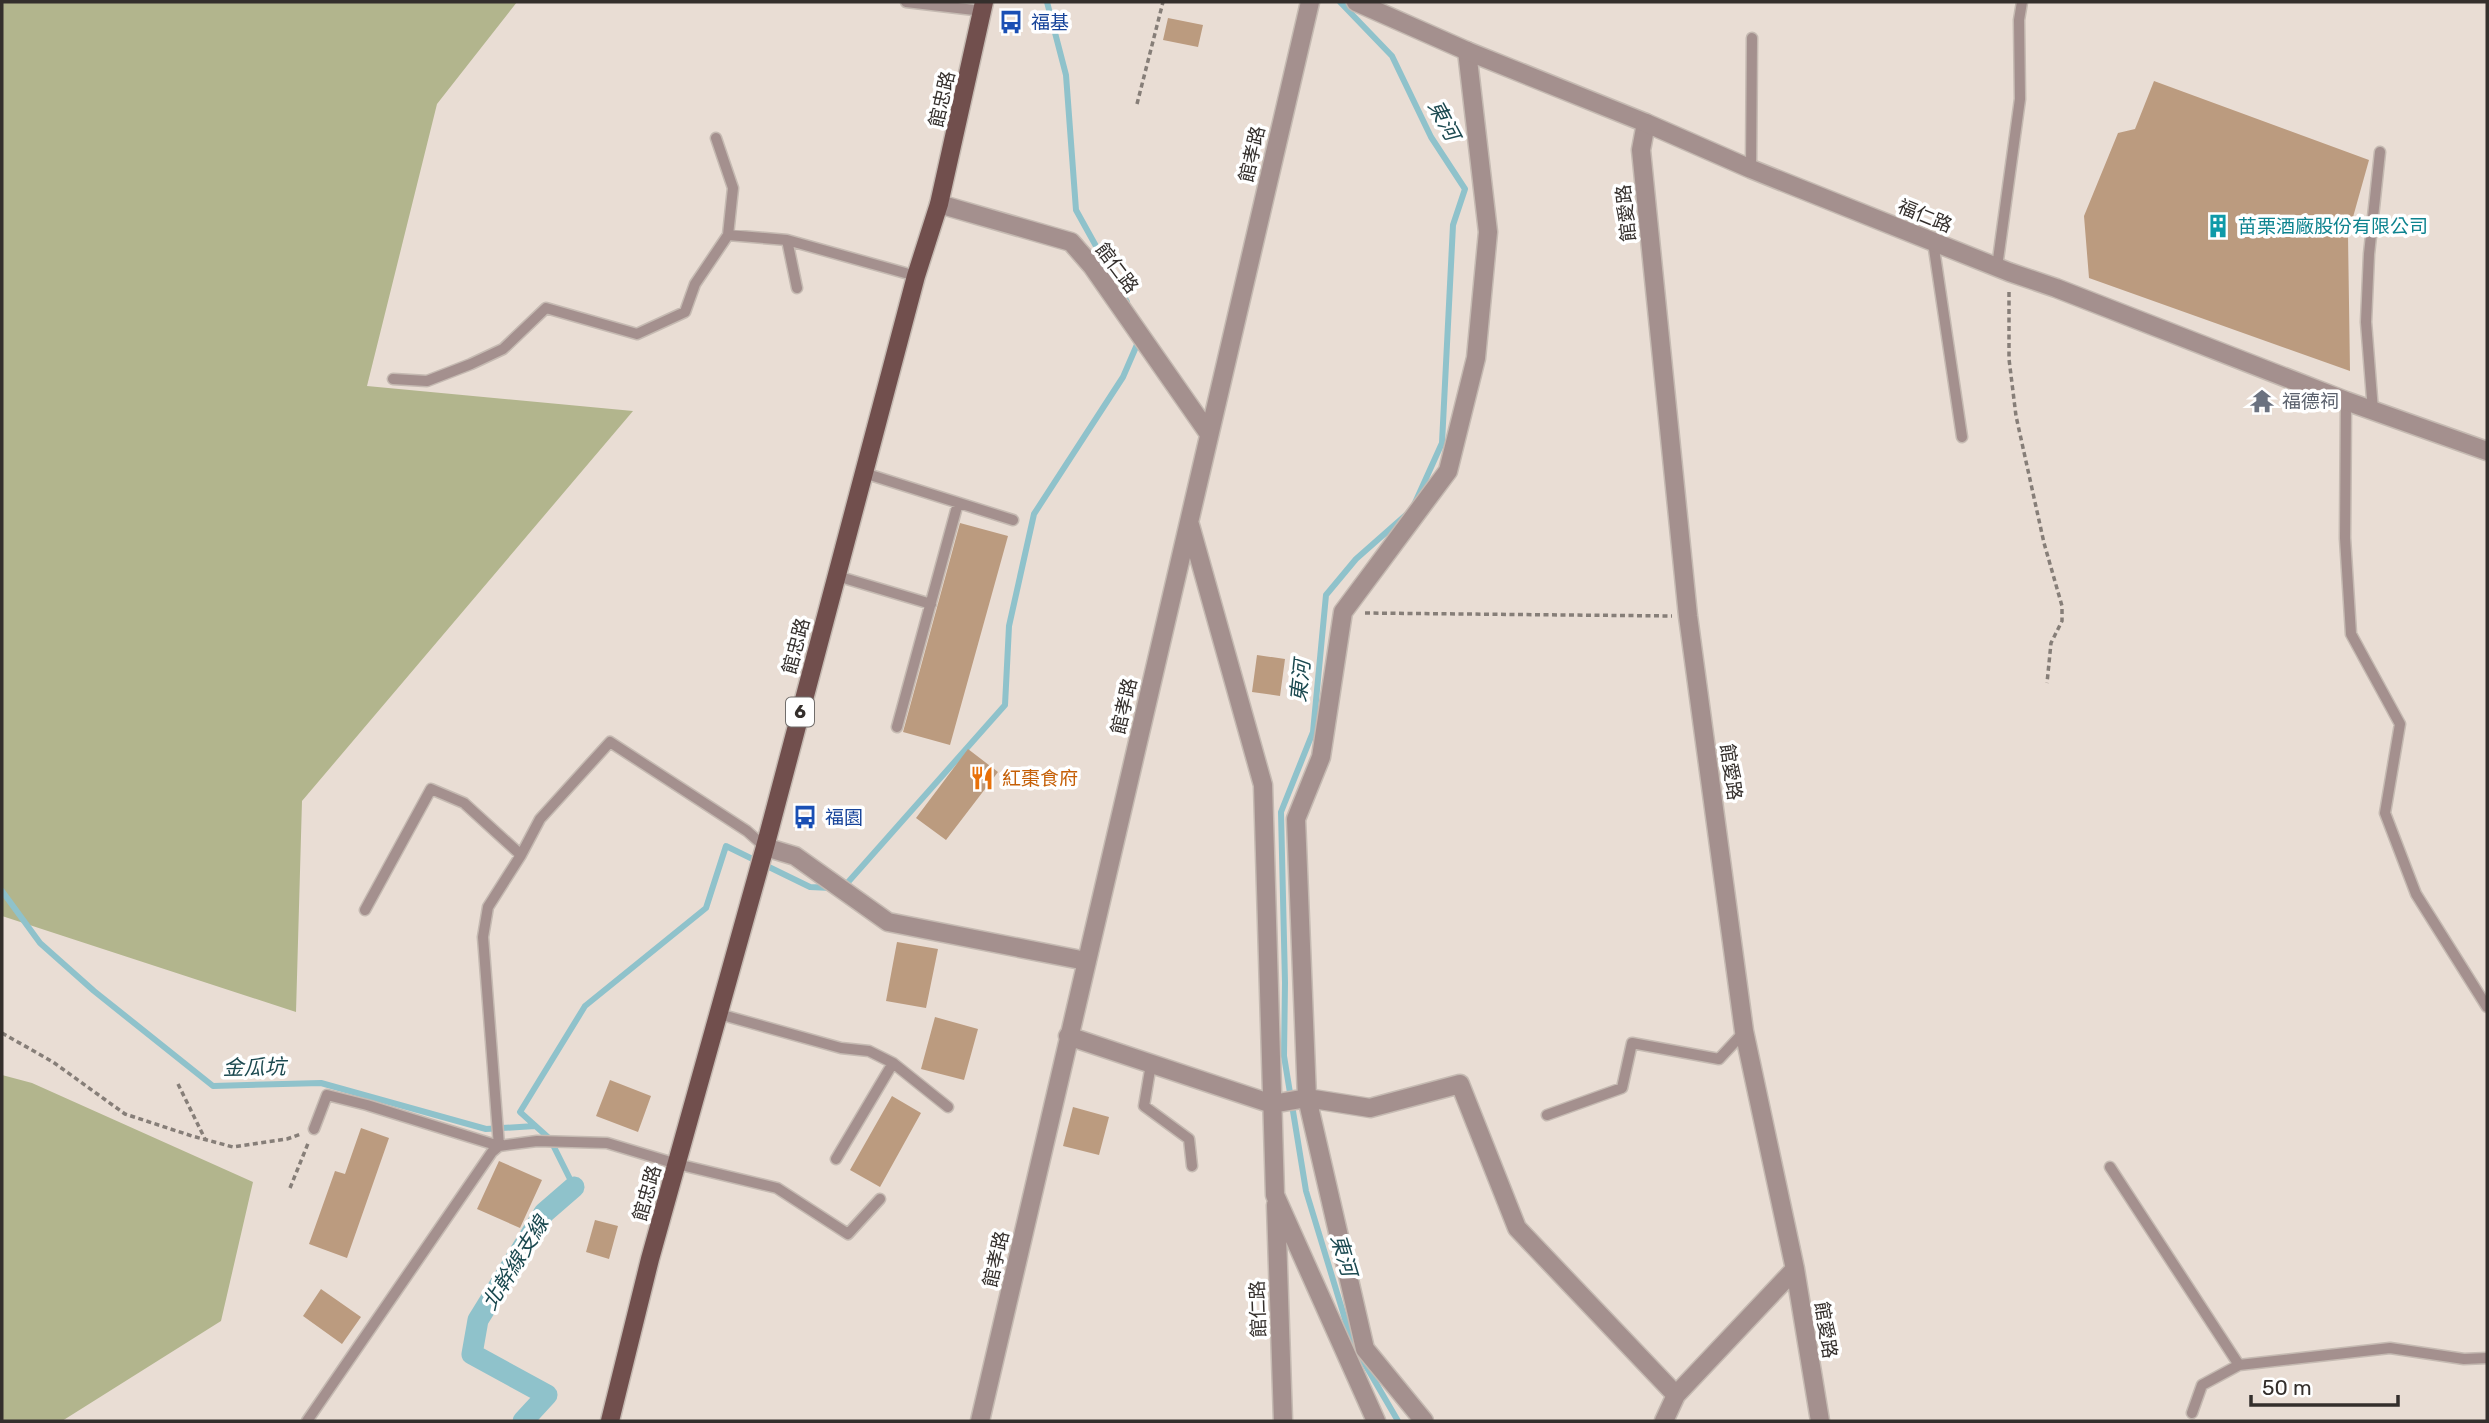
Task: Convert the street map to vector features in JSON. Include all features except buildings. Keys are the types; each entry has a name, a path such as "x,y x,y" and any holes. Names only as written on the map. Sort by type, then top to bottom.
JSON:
{"main road":[{"name":"館忠路","path":"610,1421 650,1259 765,847 916,276 939,204 984,6"}],"street":[{"name":"館孝路","path":"980,1421 1189,522 1207,431 1310,2"},
{"name":"福仁路","path":"1362,3 1467,51 1646,123 1751,170 2346,401 2487,451"},
{"path":"1424,1421 1366,1349 1307,1098 1296,819 1321,757 1343,612 1448,471 1476,358 1488,232 1467,51"},
{"name":"館愛路","path":"1646,123 1641,150 1688,616 1744,1031 1795,1269 1820,1421"},
{"name":"館仁路","path":"939,204 1071,242 1092,266 1207,431"},
{"name":"館仁路","path":"1189,522 1263,785 1283,1421"},
{"path":"765,847 795,856 888,922 1086,961"},
{"path":"1068,1036 1272,1104 1307,1098 1370,1108 1460,1084 1517,1228 1676,1395"},
{"path":"1275,1195 1376,1421"},
{"path":"1664,1421 1676,1395 1795,1269"}],"lane":[{"path":"906,2 984,6"},
{"path":"2003,270 2020,99 2019,20 2022,2"},
{"path":"1751,170 1752,38"},
{"path":"393,379 427,381 503,349 546,307 637,334 685,312 695,284 728,235 733,188 716,138"},
{"path":"2373,411 2366,322 2380,152"},
{"path":"728,235 787,240 916,276"},
{"path":"787,240 797,288"},
{"path":"1933,242 1962,437"},
{"path":"2346,401 2345,538 2351,634 2400,724 2385,813 2416,894 2487,1007"},
{"path":"864,473 1013,520"},
{"path":"897,727 958,503"},
{"path":"836,576 931,604"},
{"path":"499,1146 483,937 488,906 521,855 540,819 610,742 747,831 765,847"},
{"path":"365,910 431,789 464,803 521,855"},
{"path":"719,1014 841,1048 869,1051 893,1063 948,1107"},
{"path":"1546,1115 1622,1088 1632,1043 1719,1059 1744,1031"},
{"path":"836,1159 893,1063"},
{"path":"1151,1064 1144,1106 1189,1139 1192,1166"},
{"path":"314,1129 327,1095 499,1146 537,1141 607,1143 677,1164 777,1188 848,1234 880,1199"},
{"path":"307,1421 492,1152 499,1146"},
{"path":"2110,1167 2239,1365"},
{"path":"2192,1413 2202,1385 2239,1365 2390,1348 2464,1359 2487,1357"}],"path":[{"path":"1137,104 1163,2"},
{"path":"2003,270 2016,416 2044,543 2062,606 2062,621 2051,643 2046,683"},
{"path":"1343,612 1688,616"},
{"path":"2,1033 53,1062 125,1114 206,1140 233,1147 287,1139 314,1129"},
{"path":"178,1084 206,1140"},
{"path":"290,1188 314,1129"}],"green space":[{"path":"2,2 517,2 437,104 367,386 633,411 302,801 296,1012 2,916"},
{"path":"2,1075 32,1083 253,1182 221,1321 62,1421 2,1421"}],"waterway":[{"path":"1047,2 1066,75 1076,210 1127,302"},
{"name":"東河","path":"1340,2 1392,56 1431,137 1465,189 1453,225 1442,443 1414,505"},
{"path":"842,889 1005,705 1009,626 1034,514 1123,377 1139,340"},
{"name":"東河","path":"1398,1421 1352,1342 1306,1191 1284,1056 1281,812 1313,732 1326,595 1356,559 1407,514"},
{"path":"574,1187 550,1139 520,1112 585,1006 706,908 726,846 810,887 831,888"},
{"name":"金瓜坑","path":"2,891 40,943 94,991 213,1086 321,1083 486,1129 535,1126"},
{"name":"北幹線支線","path":"523,1421 547,1395 472,1354 478,1320 544,1213 574,1187"}],"place":[{"name":"福基","path":"1011,22"},
{"name":"苗栗酒廠股份有限公司","path":"2218,226"},
{"name":"福德祠","path":"2262,401"},
{"name":"紅棗食府","path":"982,778"},
{"name":"福園","path":"805,817"}]}
